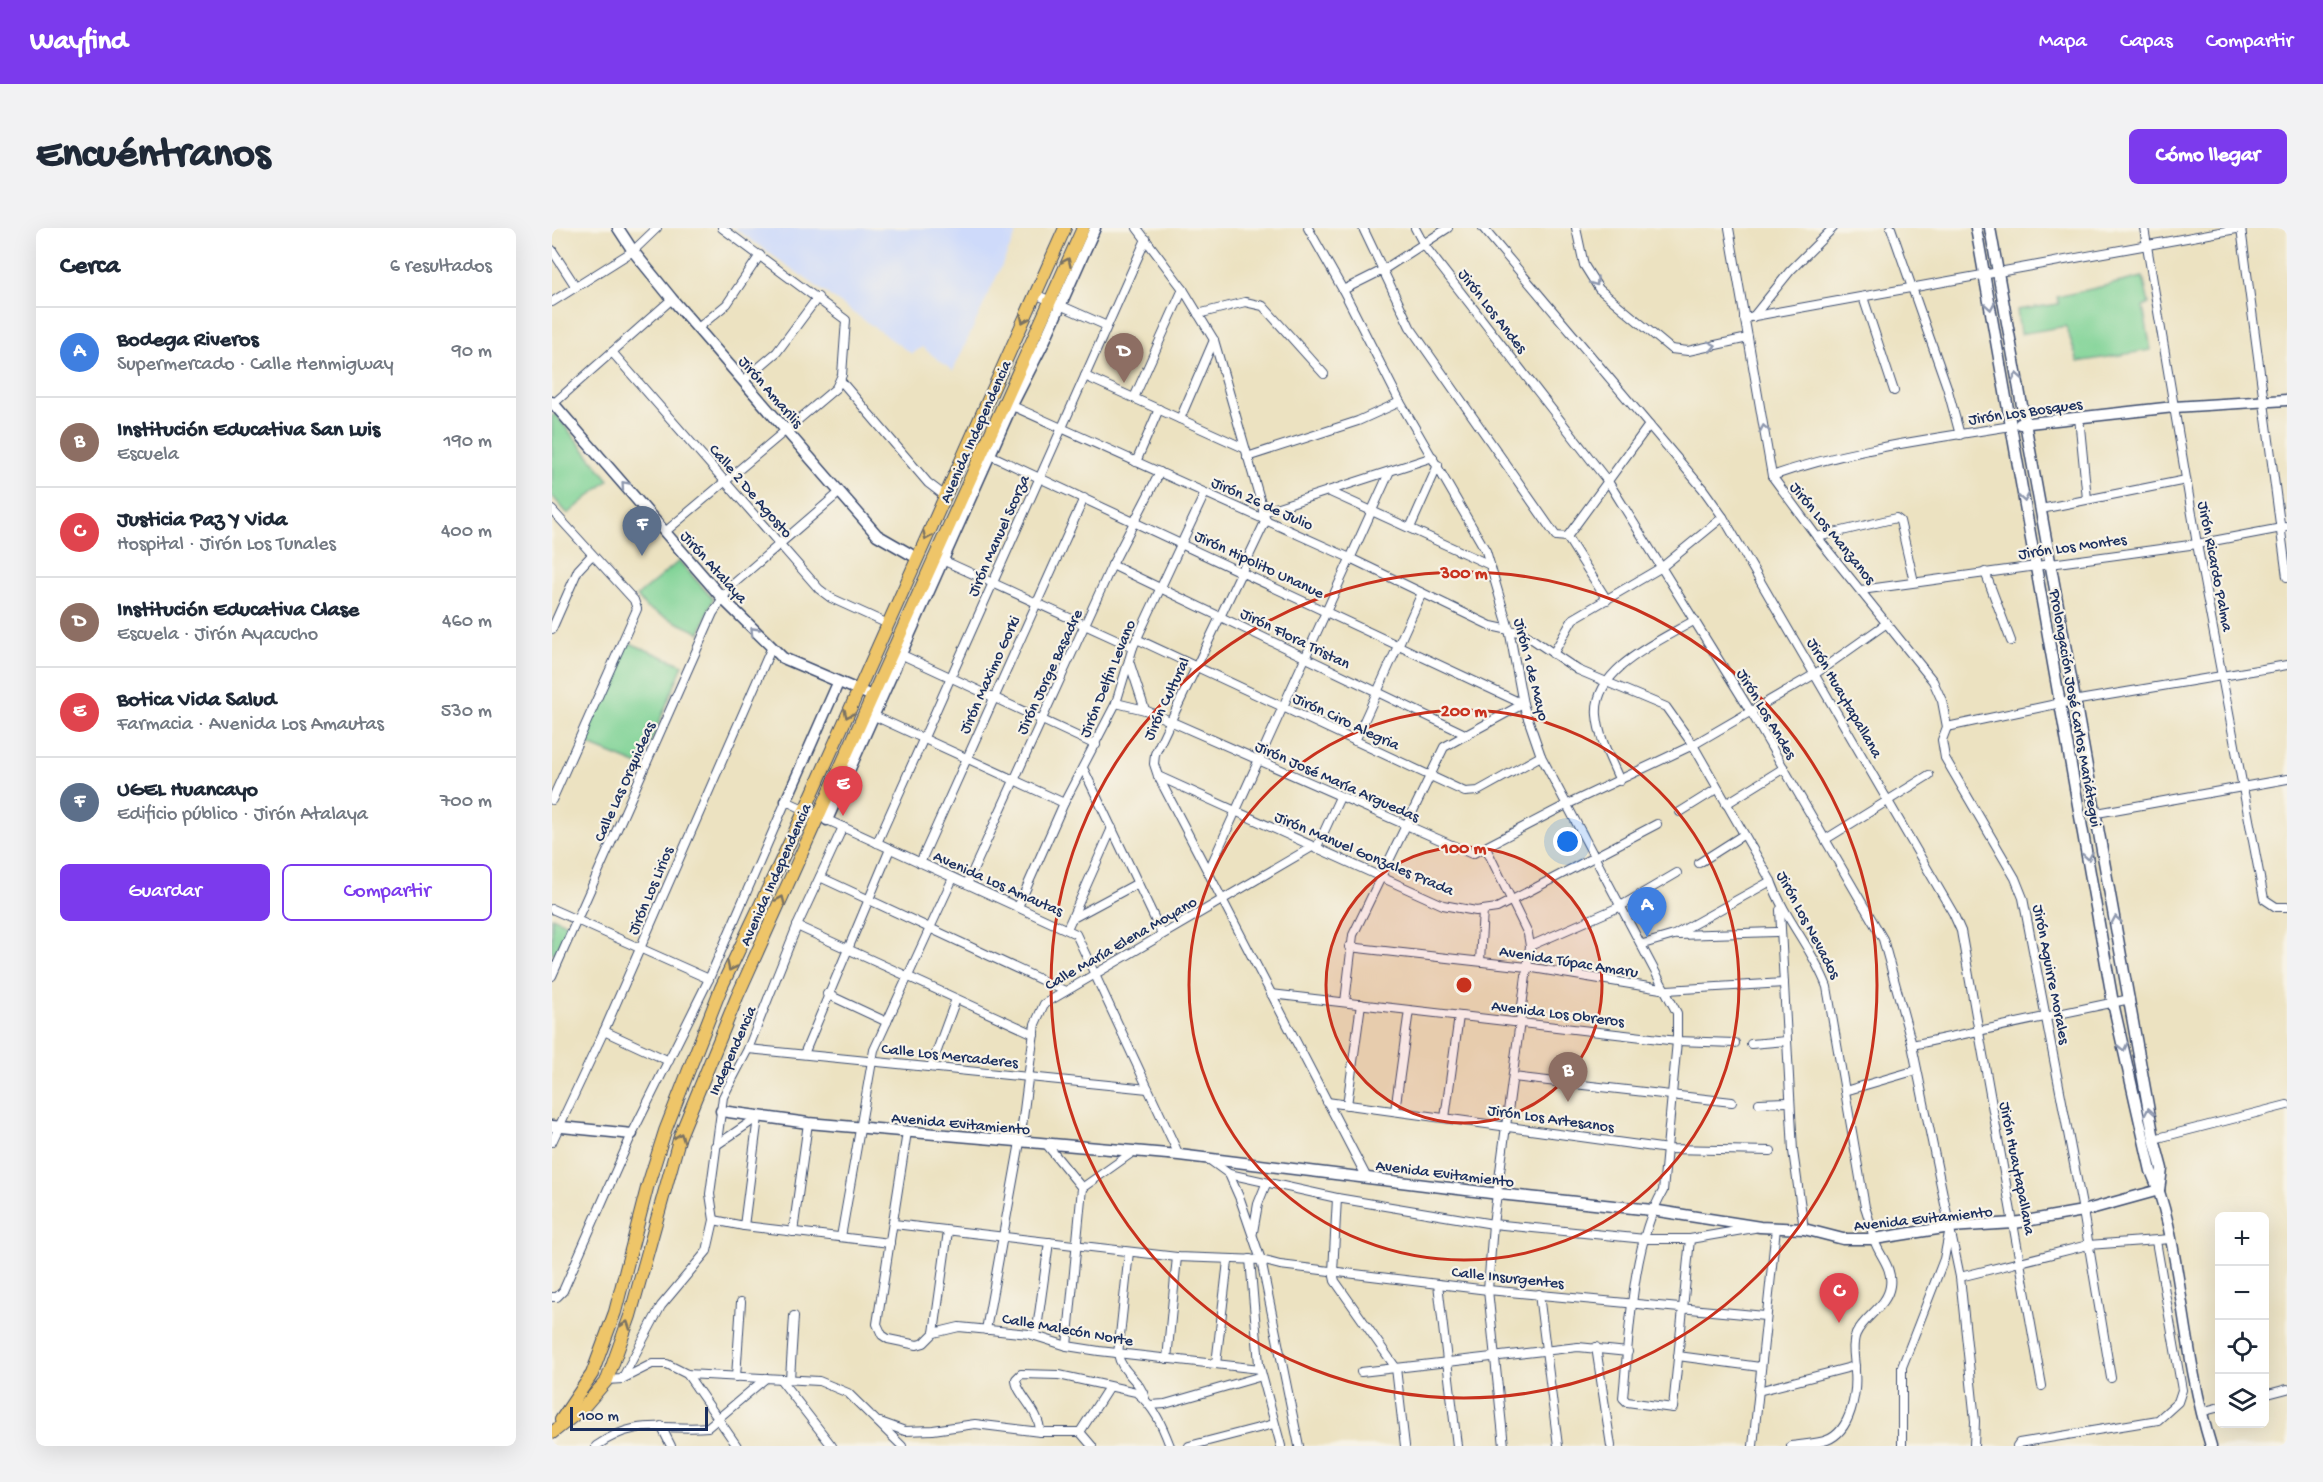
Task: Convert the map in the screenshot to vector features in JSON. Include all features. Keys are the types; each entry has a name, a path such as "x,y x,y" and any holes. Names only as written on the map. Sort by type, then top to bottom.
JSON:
{"main road":[{"name":"Avenida Independencia","path":"552,1432 592,1374 615,1312 647,1188 677,1099 721,988 805,810 1065,228"},
{"name":"Avenida Independencia","path":"552,1432 582,1409 607,1380 630,1316 680,1136 737,997 823,818 869,714 872,696 897,652 1055,303 1083,228"}],"street":[{"name":"Jirón Amarilis","path":"618,228 633,251 672,299 877,535 917,558"},
{"path":"552,302 633,251 657,228"},
{"path":"665,532 841,381 846,320 722,228"},
{"name":"Avenida Independencia","path":"1055,303 1095,228"},
{"path":"1137,228 1183,289 1214,340 1264,516 1433,457"},
{"name":"Jirón 1 de Mayo","path":"1308,228 1343,290 1400,402 1486,551 1509,629 1523,704 1541,756 1620,908 1643,944 1677,1013 1677,1041 1663,1191 1652,1210 1644,1239 1633,1304 1625,1401 1672,1408 1678,1356"},
{"path":"1363,228 1410,327 1556,536 1564,538 1606,600"},
{"name":"Jirón Los Andes","path":"1415,228 1424,245 1609,483 1751,712 1883,939 1912,1045 1960,1277 1975,1421 1974,1446"},
{"path":"1343,290 1383,270 1448,228"},
{"name":"Jirón Huaytapallana","path":"1483,228 1649,425 1723,517 1953,912 1961,931 2042,1386"},
{"path":"1576,228 1584,265 1599,289 1671,349 1688,351 1748,338"},
{"name":"Jirón Los Manzanos","path":"1729,228 1749,317 1748,338 1772,476 1817,537 1933,681 1942,701 1947,727"},
{"path":"1749,317 1833,228"},
{"path":"1891,228 1947,387 1960,435"},
{"name":"Prolongación José Carlos Mariátegui","path":"1976,228 2113,1003 2151,1171 2159,1190 2171,1239 2200,1412 2211,1446"},
{"name":"Prolongación José Carlos Mariátegui","path":"1990,228 2154,1139 2162,1169 2159,1190"},
{"name":"Jirón Ricardo Palma","path":"2144,228 2197,544 2264,899 2271,905 2287,907"},
{"path":"1749,317 2241,228 2264,402 2284,527 2287,576"},
{"name":"Jirón Manuel Scorza","path":"877,843 1146,239"},
{"path":"552,250 576,287"},
{"path":"698,328 727,304 760,255"},
{"path":"1134,398 1183,289"},
{"path":"1035,294 1107,326"},
{"path":"743,381 777,352 818,297"},
{"path":"1863,297 1894,390"},
{"path":"553,404 672,299"},
{"path":"1198,314 1245,302 1263,306 1324,374"},
{"path":"1180,419 1214,340"},
{"name":"Calle 2 De Agosto","path":"612,352 819,589 831,598 888,624"},
{"path":"1085,376 1244,447"},
{"path":"841,381 928,483 945,496"},
{"name":"Jirón Los Bosques","path":"1772,476 1791,469 1901,444 2026,423 2174,407 2287,400"},
{"path":"1247,457 1358,421 1400,402"},
{"name":"Jirón Atalaya","path":"553,404 723,599 771,649 783,658 872,696"},
{"name":"Jirón 26 de Julio","path":"1008,404 1205,493 1264,516 1491,626 1523,633 1578,670 1607,682"},
{"path":"1136,462 1159,409"},
{"path":"2079,417 2087,500"},
{"path":"1564,538 1609,483 1649,425"},
{"name":"Jirón Hipolito Unanue","path":"986,454 1182,543 1523,704"},
{"path":"1410,528 1438,465"},
{"name":"Jirón Jorge Basadre","path":"967,884 1112,565 1160,472"},
{"path":"1208,872 1389,473"},
{"path":"2041,509 2186,480"},
{"name":"Calle Las Orquideas","path":"552,976 713,613 731,586 840,492"},
{"path":"1328,492 1490,565"},
{"name":"Jirón Delfin Levano","path":"1018,907 1064,803 1116,703 1135,643 1205,493"},
{"name":"Jirón Maximo Gorki","path":"920,863 1084,498"},
{"path":"552,510 634,600 637,609 552,800"},
{"name":"Jirón Cultural","path":"1264,516 1242,572 1155,754 1154,764 1158,776 1365,1176"},
{"path":"1553,654 1573,620 1662,567 1723,517"},
{"path":"1817,537 1896,518 1900,521 1914,582"},
{"name":"Jirón Los Montes","path":"1861,590 2197,544 2284,527"},
{"path":"552,629 578,570 592,555"},
{"name":"Jirón Ciro Alegria","path":"939,558 1085,625 1197,666 1355,741 1472,793 1541,756"},
{"name":"Jirón Flora Tristan","path":"1112,565 1467,735"},
{"path":"1985,572 2011,641"},
{"path":"1355,741 1422,592"},
{"path":"1620,781 1602,741 1597,714 1607,682 1625,662 1695,620"},
{"name":"Jirón José María Arguedas","path":"1116,703 1145,710 1171,721 1466,854 1476,853 1566,805 1694,745 1815,674 1887,623"},
{"name":"Jirón Los Lirios","path":"552,1142 555,1127 604,1031 771,649"},
{"path":"897,652 1096,745"},
{"name":"Avenida Independencia","path":"869,714 897,652"},
{"path":"1129,662 1145,710"},
{"path":"1947,727 2061,703 2287,665"},
{"name":"Jirón Los Nevados","path":"1607,682 1666,707 1672,712 1694,745 1743,836 1771,881 1780,907 1822,973 1827,987 1865,1207 1874,1239 1885,1257 1890,1285 1883,1304 1861,1326 1855,1337 1851,1409 1836,1434"},
{"name":"Avenida Independencia","path":"786,801 838,683"},
{"path":"1345,1002 1349,947 1444,747 1523,704"},
{"path":"869,714 1064,803"},
{"name":"Jirón Aguirre Morales","path":"1947,727 1942,740 1945,758 2015,878 2023,898 2083,1211 2111,1377"},
{"path":"1083,768 1162,934"},
{"path":"1726,804 1784,768"},
{"path":"1826,839 1929,775"},
{"name":"Jirón Manuel Gonzales Prada","path":"1158,776 1381,878 1443,905 1461,910 1497,908 1657,824"},
{"path":"2097,813 2287,779"},
{"path":"1680,812 1717,789"},
{"path":"1314,848 1340,797"},
{"path":"554,1297 563,1291 632,1134 709,979 786,801"},
{"name":"Avenida Los Amautas","path":"786,801 1076,934 1179,1155"},
{"name":"Independencia","path":"622,1379 661,1306 707,1251 714,1220 710,1194 723,1098 748,1049 797,927 843,827"},
{"path":"1067,929 1112,828"},
{"path":"1699,862 1743,836"},
{"name":"Calle María Elena Moyano","path":"986,1330 1020,1142 1034,1034 1044,1004 1222,899 1314,848"},
{"path":"1486,848 1528,934 1530,946 1499,1194 1493,1224 1488,1290 1504,1446"},
{"path":"804,1054 827,994 890,849"},
{"path":"1530,946 1620,908 1677,873"},
{"path":"820,877 1065,991"},
{"path":"841,1237 871,1061 953,878"},
{"path":"1643,944 1674,935 1771,881"},
{"path":"1072,918 1138,883"},
{"path":"1780,907 1793,1151 1804,1229"},
{"path":"552,909 709,979"},
{"path":"1479,962 1483,910"},
{"path":"797,927 1034,1034"},
{"path":"1674,935 1776,932"},
{"name":"Avenida Túpac Amaru","path":"1349,947 1527,967 1667,990 1784,983"},
{"path":"827,994 887,1022"},
{"name":"Avenida Los Obreros","path":"1271,994 1677,1041 1735,1043"},
{"path":"931,1067 956,999"},
{"path":"1912,1045 2130,999"},
{"path":"1347,1105 1361,1004"},
{"path":"1395,1111 1410,1010"},
{"path":"1445,1118 1459,1016"},
{"path":"604,1031 669,1061"},
{"path":"1751,1044 1787,1041"},
{"name":"Calle Los Mercaderes","path":"748,1049 1148,1089"},
{"path":"1845,1091 1917,1070"},
{"path":"1513,1077 1672,1097 1732,1102"},
{"name":"Jirón Los Artesanos","path":"1327,1102 1668,1149 1771,1151"},
{"path":"1759,1102 1790,1102"},
{"path":"2154,1139 2287,1105"},
{"name":"Avenida Evitamiento","path":"721,1111 808,1123 1179,1155 1365,1176 1499,1194 1652,1210 1760,1227 1804,1229 1843,1239 1874,1239 1950,1227 2014,1223 2083,1211 2159,1190"},
{"path":"715,1146 758,1117"},
{"path":"744,1226 758,1117"},
{"path":"793,1232 808,1123"},
{"path":"555,1127 632,1134"},
{"path":"714,1220 744,1226 890,1243 907,1132"},
{"path":"1047,1144 1082,1188 1067,1346"},
{"path":"1082,1188 1133,1152"},
{"path":"1206,1158 1228,1174 1266,1184 1493,1224 1644,1239 1690,1239 1760,1227"},
{"path":"1228,1174 1240,1199 1261,1260 1299,1446"},
{"path":"1252,1235 1258,1204 1266,1184"},
{"path":"1337,1198 1333,1272 1335,1281 1396,1368 1406,1446"},
{"name":"Calle Insurgentes","path":"894,1224 1178,1257 1228,1261 1261,1260 1280,1265 1488,1290 1765,1316"},
{"path":"1902,1446 1902,1367 1944,1259 1950,1227"},
{"path":"1753,1446 1776,1228"},
{"path":"934,1333 948,1231"},
{"path":"1690,1239 1678,1356 1760,1367"},
{"path":"1960,1277 2088,1245 2171,1239"},
{"path":"2018,1445 2158,1420 2178,1402 2182,1390 2156,1241"},
{"path":"1036,1336 1048,1242"},
{"name":"Calle Malecón Norte","path":"890,1243 877,1324 878,1330 888,1339 917,1345 924,1343 934,1333 959,1327 1036,1336 1067,1346 1118,1354 1216,1364 1261,1373"},
{"path":"1129,1252 1118,1354 1120,1364 1142,1387 1147,1402"},
{"path":"1167,1359 1178,1257"},
{"path":"1250,1259 1261,1373 1281,1446"},
{"path":"1216,1364 1228,1261"},
{"path":"1438,1284 1456,1446"},
{"path":"1539,1294 1558,1446"},
{"path":"736,1377 741,1302"},
{"path":"794,1316 785,1379 832,1446"},
{"path":"1361,1372 1596,1347 1628,1352"},
{"path":"1596,1347 1611,1446"},
{"path":"607,1380 622,1379 652,1364 667,1364 687,1374 819,1381 848,1393 902,1446"},
{"path":"1758,1391 1855,1366"},
{"path":"1147,1402 1165,1404 1261,1373"},
{"path":"687,1374 737,1446"},
{"path":"1040,1432 1040,1424 1030,1402 1016,1384 1021,1374 1059,1375 1136,1392 1159,1417 1170,1446"},
{"path":"598,1445 629,1428 708,1427 718,1421 766,1378"},
{"path":"1080,1432 1109,1387"},
{"path":"2269,1394 2287,1389"},
{"path":"2200,1412 2215,1408"},
{"path":"877,1421 905,1431 975,1424 1040,1432 1080,1432 1092,1446"},
{"path":"1189,1446 1274,1424"},
{"path":"662,1426 671,1446"},
{"path":"1791,1446 1827,1440 1836,1434"},
{"path":"1834,1446 1836,1434"}],"shaded area":[{"path":"734,228 1019,228 953,371 922,347 912,354"}],"green space":[{"path":"2143,277 2149,304 2143,306 2151,350 2078,362 2066,326 2020,334 2017,310 2059,304 2057,297"},
{"path":"555,414 609,480 568,514 552,496 552,416"},
{"path":"679,561 713,599 700,633 646,608 637,596"},
{"path":"627,642 683,665 641,766 582,742"},
{"path":"552,917 570,925 556,954 552,952"}],"place":[{"name":"Institución Educativa Clase","path":"1124,383"},
{"name":"UGEL Huancayo","path":"642,556"},
{"name":"Botica Vida Salud","path":"843,816"},
{"name":"Bodega Riveros","path":"1647,937"},
{"name":"Institución Educativa San Luis","path":"1568,1102"},
{"name":"Justicia Paz Y Vida","path":"1839,1323"}]}
